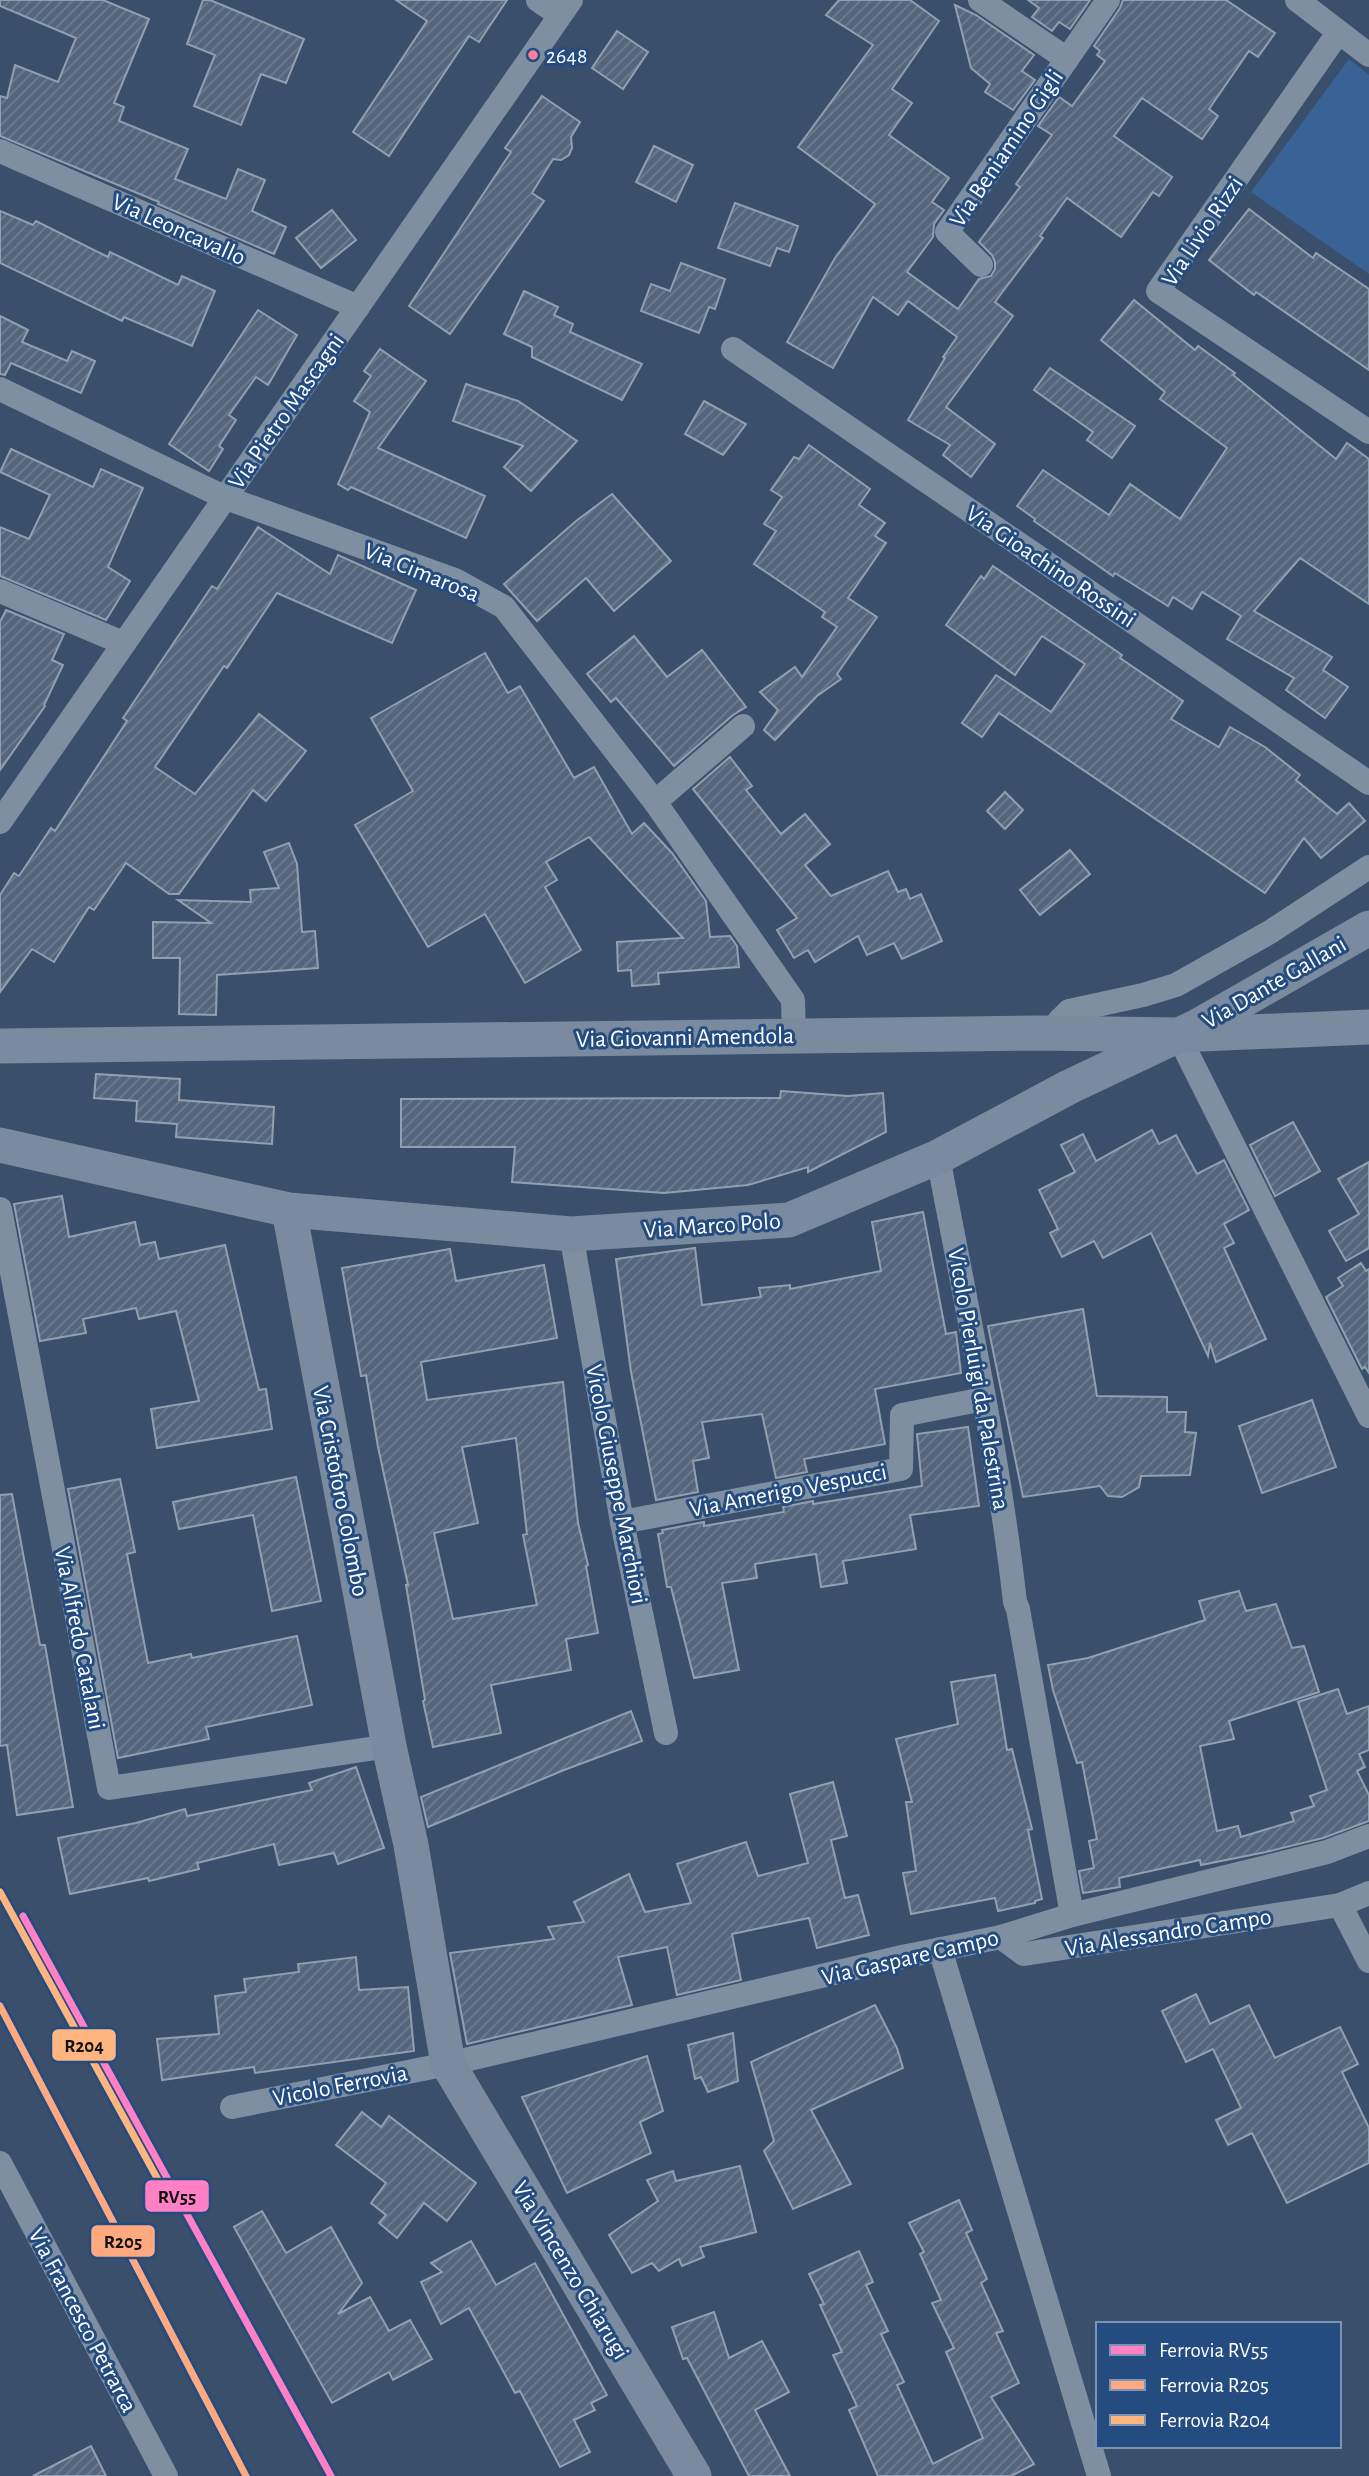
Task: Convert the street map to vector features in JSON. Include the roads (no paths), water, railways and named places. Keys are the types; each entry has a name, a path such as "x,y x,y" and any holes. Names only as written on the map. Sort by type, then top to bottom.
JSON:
{"street":[{"path":"538,0 566,8"},
{"name":"Via Beniamino Gigli","path":"980,0 1067,59"},
{"name":"Via Beniamino Gigli","path":"981,265 947,232 1108,0"},
{"path":"1297,0 1369,55"},
{"name":"Via Pietro Mascagni","path":"0,822 566,8"},
{"name":"Via Livio Rizzi","path":"1338,33 1158,291 1369,432"},
{"name":"Via Leoncavallo","path":"0,151 358,307"},
{"name":"Via Gioachino Rossini","path":"733,349 1369,783"},
{"name":"Via Cimarosa","path":"0,389 226,498 455,580 503,607 656,802 793,1000 794,1036"},
{"path":"0,591 124,643"},
{"path":"656,802 743,726"},
{"path":"1058,1033 1059,1021 1069,1011 1176,985 1270,932 1369,867"},
{"name":"Via Dante Gallani","path":"1178,1035 1369,928"},
{"name":"Via Giovanni Amendola","path":"0,1046 1058,1033 1178,1035 1369,1027"},
{"path":"1178,1035 1369,1416"},
{"name":"Via Marco Polo","path":"289,1210 571,1234 789,1220 938,1157 1069,1087 1178,1035"},
{"path":"0,1145 289,1210"},
{"name":"Vicolo Pierluigi da Palestrina","path":"938,1157 984,1399 1017,1606 1072,1915"},
{"name":"Via Alfredo Catalani","path":"0,1209 109,1788 389,1746"},
{"name":"Via Cristoforo Colombo","path":"289,1210 389,1746 411,1845 448,2064"},
{"name":"Vicolo Giuseppe Marchiori","path":"571,1234 622,1522 666,1734"},
{"name":"Via Amerigo Vespucci","path":"622,1522 901,1469 902,1415 984,1399"},
{"name":"Via Gaspare Campo","path":"448,2064 940,1949 1002,1937 1072,1915 1327,1852 1369,1836"},
{"name":"Via Alessandro Campo","path":"1002,1937 1024,1954 1340,1905 1369,1893"},
{"path":"1340,1905 1369,1961"},
{"path":"940,1949 1099,2476"},
{"name":"Vicolo Ferrovia","path":"232,2107 448,2064"},
{"name":"Via Vincenzo Chiarugi","path":"448,2064 694,2476"},
{"name":"Via Francesco Petrarca","path":"0,2163 166,2476"}],"rail line":[{"name":"R204","path":"0,1892 168,2198"},
{"name":"RV55","path":"23,1916 331,2476"},
{"name":"R205","path":"0,2006 246,2476"}],"place":[{"name":"2648","path":"533,55"}]}
